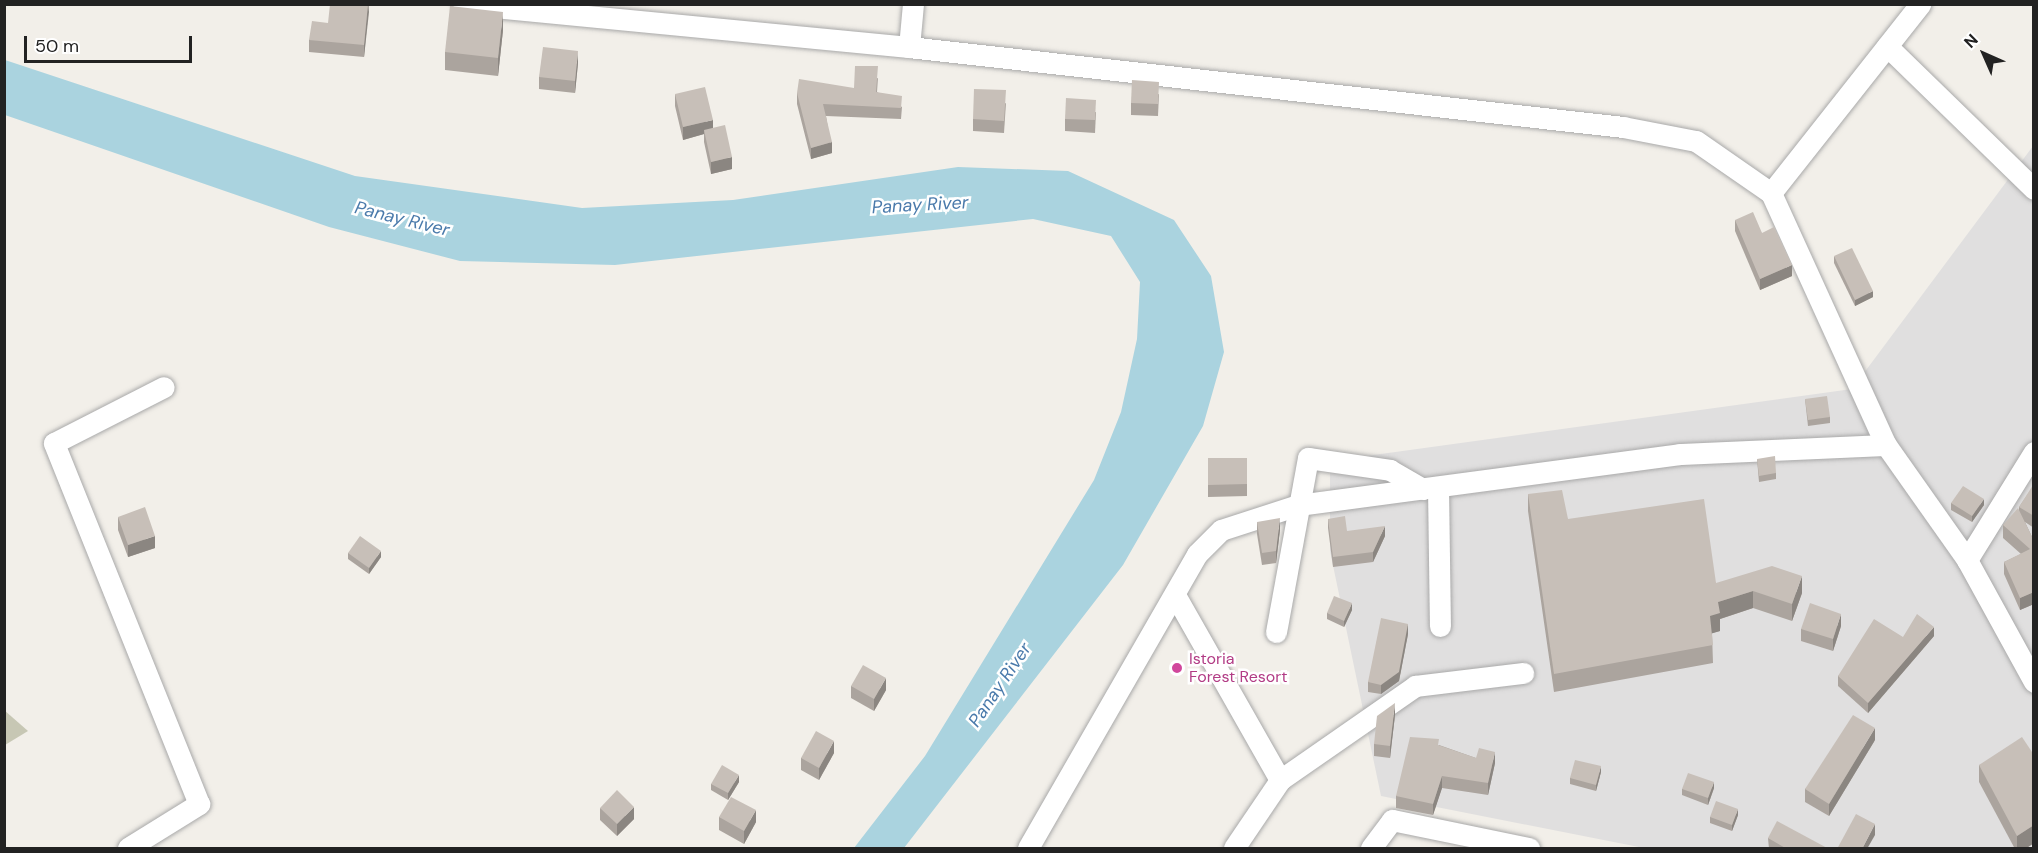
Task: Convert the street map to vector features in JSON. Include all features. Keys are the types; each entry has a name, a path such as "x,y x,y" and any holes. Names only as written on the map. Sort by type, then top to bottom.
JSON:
{"street":[{"path":"463,4 909,47 1623,127 1696,141 1771,194 1886,445 1967,560 2034,682"},
{"path":"909,47 913,4"},
{"path":"1771,194 1920,4"},
{"path":"1887,46 2034,189"},
{"path":"128,849 199,804 54,443 164,387"},
{"path":"1028,849 1197,554 1221,530 1298,505 1680,454 1886,445"},
{"path":"1967,560 2034,452"},
{"path":"1276,632 1308,458 1390,470 1430,488"},
{"path":"1430,488 1440,626"},
{"path":"1175,595 1280,780"},
{"path":"1234,849 1280,780 1415,686 1523,673"},
{"path":"1371,849 1392,820 1529,849"}],"shaded area":[{"path":"2033,146 2033,848 1644,848 1381,796 1330,551 1330,461 1852,389"},
{"path":"4,710 28,731 5,745 4,745"}],"water":[{"name":"Panay River","path":"5,60 355,176 582,208 733,200 958,167 1068,171 1174,220 1211,276 1224,352 1203,426 1123,565 904,848 854,848 925,756 1094,480 1121,412 1137,339 1140,282 1111,236 1033,219 615,265 460,261 329,227 5,115"}],"building":[{"path":"330,4 368,4 364,45 309,40 312,21 328,23"},
{"path":"450,6 503,12 498,58 445,52"},
{"path":"543,47 578,51 575,81 539,77"},
{"path":"855,66 878,66 876,92 902,96 901,108 823,104 832,142 811,148 797,93 799,79 854,88"},
{"path":"1132,80 1159,82 1158,104 1131,103"},
{"path":"705,87 713,120 683,127 675,94"},
{"path":"974,89 1006,90 1004,121 973,119"},
{"path":"1066,98 1096,100 1095,120 1065,119"},
{"path":"725,125 732,157 711,162 704,130"},
{"path":"1753,212 1762,233 1774,227 1792,265 1760,279 1735,220"},
{"path":"1852,248 1873,291 1855,300 1834,256"},
{"path":"1827,396 1830,417 1808,420 1805,399"},
{"path":"1775,456 1776,473 1759,476 1757,459"},
{"path":"1208,458 1247,458 1247,484 1208,485"},
{"path":"2034,485 2034,516 2019,507"},
{"path":"1963,486 1984,499 1972,516 1951,503"},
{"path":"1562,490 1568,519 1704,499 1716,583 1772,566 1802,576 1792,604 1753,591 1718,602 1720,613 1710,616 1713,645 1554,674 1528,494"},
{"path":"145,507 155,536 128,545 118,517"},
{"path":"2018,508 2034,541 2034,592 2020,598 2004,562 2030,549 2003,525"},
{"path":"1345,516 1347,531 1385,526 1373,552 1333,557 1328,519"},
{"path":"1280,518 1276,551 1262,553 1257,522"},
{"path":"360,536 381,551 369,568 348,553"},
{"path":"1334,596 1352,603 1344,621 1327,613"},
{"path":"1810,603 1841,614 1833,639 1801,629"},
{"path":"1917,614 1934,627 1868,703 1838,676 1874,619 1903,637"},
{"path":"1381,618 1408,624 1399,672 1381,685 1368,682"},
{"path":"863,665 886,678 874,699 851,686"},
{"path":"1395,703 1390,746 1374,744 1377,716"},
{"path":"1853,715 1875,728 1829,804 1805,789"},
{"path":"816,731 834,741 819,768 801,758"},
{"path":"1410,737 1439,739 1438,745 1476,758 1479,748 1495,752 1488,783 1442,776 1433,804 1396,796"},
{"path":"2022,737 2034,755 2034,825 2017,836 1979,765"},
{"path":"1575,760 1601,766 1596,785 1570,778"},
{"path":"722,765 739,775 728,793 711,784"},
{"path":"1688,773 1714,782 1708,798 1682,789"},
{"path":"617,790 634,807 617,824 600,808"},
{"path":"731,797 756,810 744,831 719,817"},
{"path":"1716,801 1738,809 1732,825 1710,817"},
{"path":"1856,814 1875,824 1862,849 1837,849"},
{"path":"1777,821 1829,849 1787,849 1768,838"}],"place":[{"name":"Istoria Forest Resort","path":"1177,668"}]}
